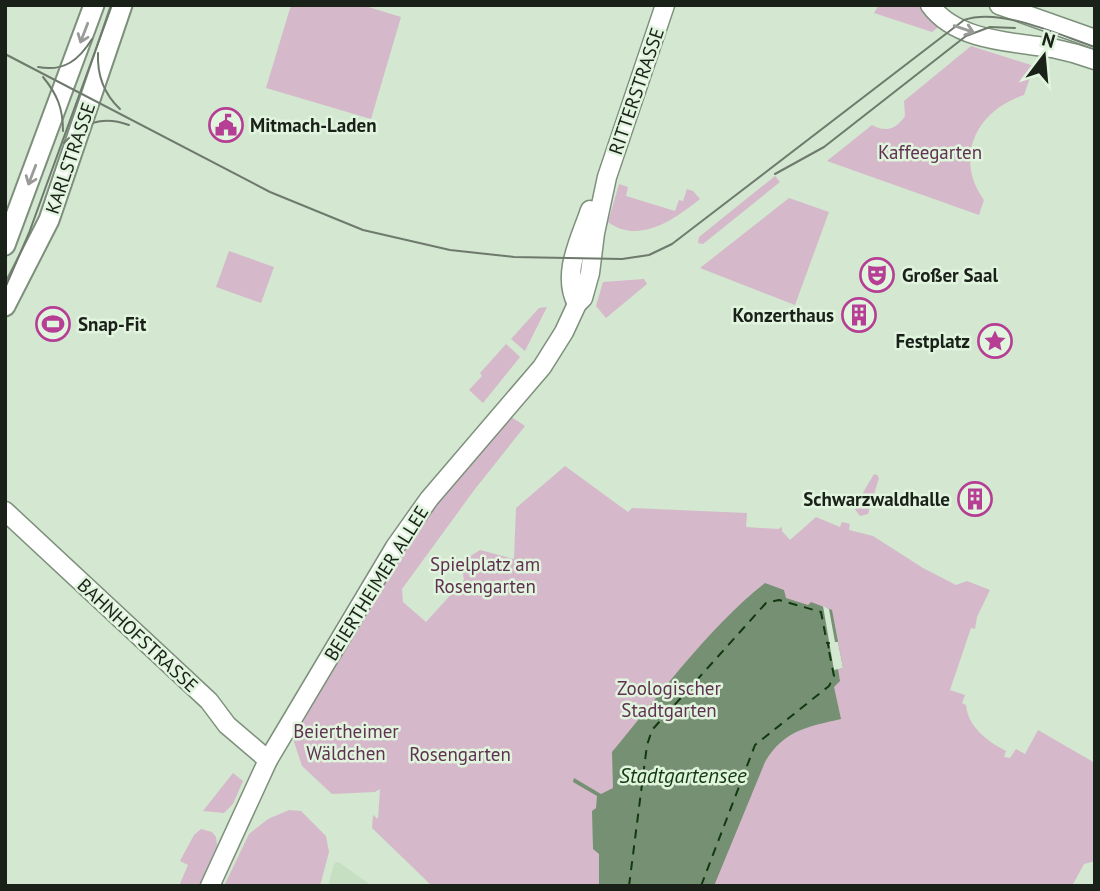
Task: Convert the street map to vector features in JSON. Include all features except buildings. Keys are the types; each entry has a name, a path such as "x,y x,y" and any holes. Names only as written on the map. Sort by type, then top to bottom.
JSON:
{"main road":[{"name":"KARLSTRASSE","path":"5,245 94,5"},
{"name":"KARLSTRASSE","path":"5,306 50,220 122,5"}],"street":[{"name":"RITTERSTRASSE","path":"582,262 607,177 665,5"},
{"path":"930,5 943,19 973,32 1004,41 1070,52 1095,60"},
{"path":"999,5 1095,39"},
{"name":"BEIERTHEIMER ALLEE","path":"210,886 268,760 395,547 429,499 541,367 564,332 577,304 583,298 582,262"},
{"name":"BAHNHOFSTRASSE","path":"5,511 209,701 227,725 268,760"}],"shaded area":[{"path":"337,862 372,886 328,886 334,864"}],"green space":[{"path":"291,5 362,5 401,17 371,119 266,88"},
{"path":"879,5 924,5 941,25 932,32 874,13"},
{"name":"Kaffeegarten","path":"971,46 1034,66 1024,95 994,112 983,123 975,137 971,168 975,184 984,200 979,215 827,161 872,125 886,129 898,124 905,116 904,101"},
{"path":"775,176 780,182 703,244 698,243 699,237"},
{"path":"619,184 628,187 626,196 675,211 679,200 683,201 687,189 700,199 656,227 632,231 608,222"},
{"path":"789,198 829,212 795,305 700,268"},
{"path":"229,251 274,267 261,303 216,287"},
{"path":"644,279 647,284 606,318 596,306 603,282"},
{"path":"547,307 525,351 511,339 539,308"},
{"path":"506,344 520,357 483,403 469,390"},
{"name":"Zoologischer Stadtgarten","path":"510,416 525,426 402,589 403,602 426,622 464,580 461,562 480,550 514,559 516,508 565,466 628,512 632,508 747,513 746,527 782,527 790,540 816,517 840,527 842,522 850,524 849,530 873,536 923,568 956,585 967,581 990,590 977,617 975,629 971,628 950,690 965,695 962,703 966,705 970,720 986,738 1006,751 1004,757 1010,758 1016,749 1025,754 1038,730 1095,763 1095,861 1084,864 1072,886 432,886 372,828 373,815 378,819 380,789 375,792 332,794 302,766 293,739 402,551 449,488"},
{"path":"874,474 879,478 868,514 860,516 854,508"},
{"path":"233,773 243,781 233,804 224,813 203,811"},
{"name":"Beiertheimer Wäldchen","path":"289,810 301,811 326,836 329,852 320,886 224,886 249,834 268,819"},
{"path":"201,829 212,832 217,845 199,886 179,886 188,865 180,861 194,835"}],"water":[{"name":"Stadtgartensee","path":"765,583 784,590 786,598 808,605 811,602 832,610 843,668 838,669 840,681 834,687 841,719 788,736 772,751 714,886 599,886 599,854 593,849 592,811 596,808 597,796 573,782 574,778 601,794 613,788 612,752 723,621"}],"pier":[{"path":"823,606 829,609 843,668 834,670"}],"ferry route":[{"path":"629,886 647,745 652,730 766,603 779,600 821,612 831,650 829,651 834,676 829,686 755,745 701,886"}],"tram line":[{"path":"5,288 29,233 112,5"},
{"path":"5,54 270,192 363,230 450,250 514,257 622,259 649,255 672,244 964,20 978,17 1012,20 1095,47"},
{"path":"775,174 824,147 966,36 990,27 1015,28"},
{"path":"38,67 56,68 70,63 92,39"},
{"path":"98,53 103,84 120,109"},
{"path":"43,77 58,102 63,131"},
{"path":"64,143 78,130 93,123 110,121 129,125"}],"place":[{"name":"Mitmach-Laden","path":"226,125"},
{"name":"Großer Saal","path":"877,275"},
{"name":"Konzerthaus","path":"859,315"},
{"name":"Snap-Fit","path":"53,324"},
{"name":"Festplatz","path":"995,341"},
{"name":"Schwarzwaldhalle","path":"975,499"}],"park label":[{"name":"Spielplatz am Rosengarten","path":"485,575"},
{"name":"Rosengarten","path":"460,754"}]}
